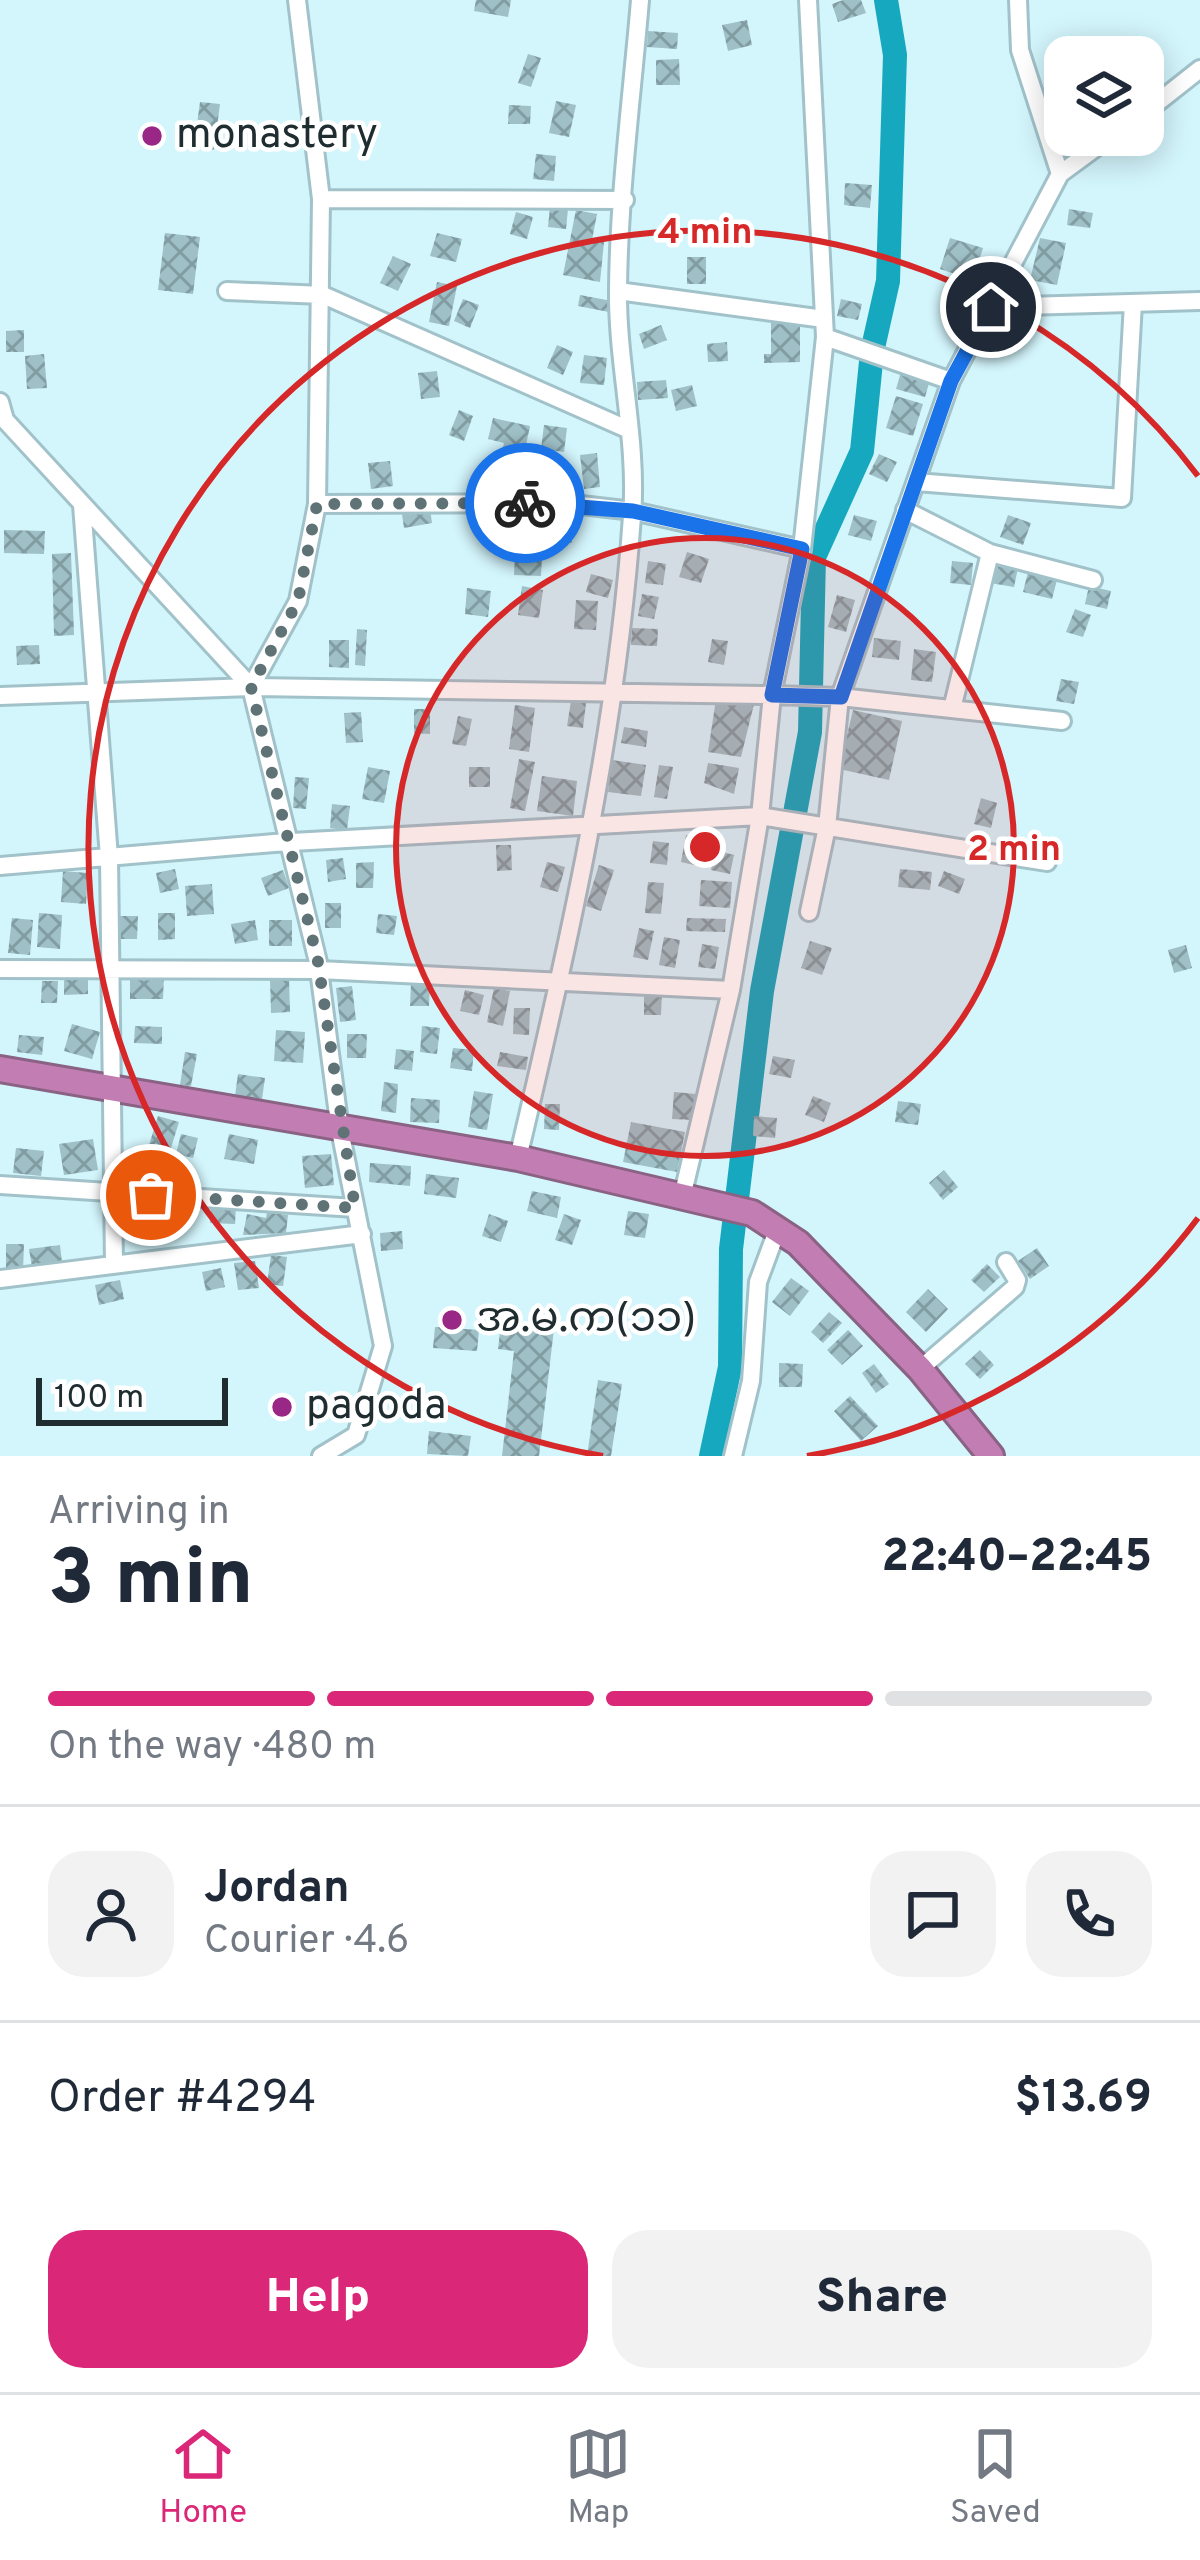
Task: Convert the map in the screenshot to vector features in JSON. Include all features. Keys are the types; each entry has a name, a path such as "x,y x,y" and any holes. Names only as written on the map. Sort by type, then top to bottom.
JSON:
{"highway":[{"path":"0,1070 518,1158 683,1193 752,1213 778,1228 920,1369 991,1456"}],"street":[{"path":"251,687 298,601 317,504 321,199 297,0"},
{"path":"518,1158 561,978 589,825 612,694 633,511 618,290 640,0"},
{"path":"683,1193 731,990 760,816 772,695 802,549 825,328 808,0"},
{"path":"1018,0 1020,50 1060,174"},
{"path":"1164,97 1200,69"},
{"path":"809,912 827,826 841,697 951,381 1060,174 1084,156"},
{"path":"321,199 625,200"},
{"path":"618,290 825,328 894,365 951,381"},
{"path":"227,291 323,295 627,429"},
{"path":"991,307 1200,301"},
{"path":"916,482 1122,498 1132,303"},
{"path":"0,403 5,420 251,687 319,970 340,1130 383,1346 349,1456"},
{"path":"317,504 564,503 633,511 802,549"},
{"path":"82,504 100,689 109,857 114,1265"},
{"path":"905,510 990,553 1093,580"},
{"path":"952,709 990,553"},
{"path":"0,696 251,687 772,695 841,697 1062,721"},
{"path":"0,866 288,842 760,816 1047,862"},
{"path":"0,969 319,970 561,978 731,990"},
{"path":"0,1185 355,1208"},
{"path":"733,1456 752,1381 758,1282 778,1228"},
{"path":"0,1280 362,1234"},
{"path":"920,1369 1015,1287 1017,1280 1006,1262"},
{"path":"321,1456 356,1435"}],"building":[{"path":"476,0 511,0 508,17 474,11"},
{"path":"861,0 866,13 838,22 832,4"},
{"path":"747,20 752,45 728,51 722,25"},
{"path":"648,31 678,33 677,49 647,47"},
{"path":"528,54 541,58 531,87 518,83"},
{"path":"679,59 680,85 656,85 656,60"},
{"path":"556,101 576,105 569,137 549,133"},
{"path":"200,102 220,104 214,150 194,147"},
{"path":"509,105 531,106 530,124 508,124"},
{"path":"536,154 556,156 554,181 533,179"},
{"path":"845,183 872,185 870,208 844,205"},
{"path":"550,207 568,209 566,229 548,227"},
{"path":"1069,209 1093,213 1090,228 1067,225"},
{"path":"576,210 597,214 592,240 604,242 600,282 563,275"},
{"path":"516,212 533,217 527,239 510,234"},
{"path":"165,233 200,237 193,294 158,290"},
{"path":"437,233 462,239 456,262 430,256"},
{"path":"950,238 983,248 973,280 940,269"},
{"path":"1040,238 1066,243 1057,285 1030,280"},
{"path":"393,256 411,264 398,291 380,283"},
{"path":"687,257 706,257 706,284 687,284"},
{"path":"437,282 457,286 449,326 429,322"},
{"path":"580,295 612,301 609,312 578,306"},
{"path":"463,299 479,305 470,328 454,321"},
{"path":"841,299 862,304 858,320 837,316"},
{"path":"771,319 800,319 800,362 764,363 764,354 771,354"},
{"path":"661,325 667,340 644,349 639,334"},
{"path":"24,330 24,352 6,352 6,331"},
{"path":"727,342 728,361 708,362 707,344"},
{"path":"557,345 573,352 563,375 547,368"},
{"path":"44,354 47,388 27,389 25,356"},
{"path":"584,355 607,358 604,385 580,383"},
{"path":"437,371 440,397 421,399 418,373"},
{"path":"901,372 930,380 925,397 896,389"},
{"path":"666,380 668,398 638,400 637,382"},
{"path":"692,385 697,406 676,411 671,390"},
{"path":"896,396 923,404 913,436 886,428"},
{"path":"459,410 473,416 464,441 449,435"},
{"path":"493,418 530,426 521,469 499,464 504,443 488,439"},
{"path":"544,425 567,428 564,452 541,449"},
{"path":"597,453 600,487 584,489 580,455"},
{"path":"879,454 897,462 887,482 869,474"},
{"path":"390,461 393,486 371,489 368,463"},
{"path":"430,509 432,523 404,528 402,514"},
{"path":"550,514 572,514 572,543 550,543"},
{"path":"517,515 544,517 541,576 514,575"},
{"path":"854,515 877,521 871,541 848,535"},
{"path":"1008,515 1031,523 1023,545 1000,537"},
{"path":"4,530 45,531 44,554 4,553"},
{"path":"687,552 709,559 701,583 679,577"},
{"path":"71,553 74,635 54,636 52,554"},
{"path":"648,561 666,564 663,585 645,583"},
{"path":"952,561 973,563 971,585 950,583"},
{"path":"994,563 1018,568 1014,587 990,583"},
{"path":"1028,572 1057,580 1052,599 1023,592"},
{"path":"591,574 613,580 608,598 586,592"},
{"path":"522,586 543,590 539,618 518,615"},
{"path":"1089,586 1111,591 1107,609 1085,604"},
{"path":"467,588 491,591 488,617 465,614"},
{"path":"642,594 659,597 654,619 638,616"},
{"path":"837,595 855,600 846,632 828,627"},
{"path":"576,600 598,601 596,630 574,629"},
{"path":"1075,609 1091,615 1083,637 1066,632"},
{"path":"632,628 658,629 657,646 631,645"},
{"path":"357,629 367,630 365,666 355,665"},
{"path":"874,638 901,641 899,660 872,657"},
{"path":"712,639 728,641 724,665 708,662"},
{"path":"329,640 349,640 349,668 329,667"},
{"path":"39,645 40,664 17,665 16,646"},
{"path":"914,649 936,652 932,682 911,680"},
{"path":"1061,679 1079,682 1074,704 1056,701"},
{"path":"716,699 754,704 741,757 708,752"},
{"path":"571,701 586,703 583,728 567,726"},
{"path":"515,705 535,708 529,752 509,749"},
{"path":"414,709 430,709 430,734 414,733"},
{"path":"853,710 902,721 889,780 839,769"},
{"path":"361,712 363,742 346,743 344,713"},
{"path":"458,716 472,719 466,746 452,744"},
{"path":"624,727 648,731 646,747 621,743"},
{"path":"519,759 535,762 525,811 510,808"},
{"path":"612,760 646,765 641,796 608,792"},
{"path":"708,763 739,768 734,794 704,783"},
{"path":"659,765 673,767 667,799 654,797"},
{"path":"368,767 390,771 384,803 362,799"},
{"path":"469,767 490,767 490,787 469,787"},
{"path":"542,776 577,781 573,816 537,811"},
{"path":"295,777 309,778 306,809 293,808"},
{"path":"981,798 997,803 991,828 974,824"},
{"path":"332,804 350,806 347,830 330,828"},
{"path":"686,835 700,837 694,865 681,862"},
{"path":"653,841 669,843 667,865 650,863"},
{"path":"496,845 511,845 512,870 497,871"},
{"path":"715,850 734,855 730,874 711,870"},
{"path":"343,858 346,879 328,882 326,860"},
{"path":"374,862 373,888 356,888 356,863"},
{"path":"547,862 565,867 558,892 540,887"},
{"path":"599,865 614,870 601,911 586,906"},
{"path":"175,869 179,889 160,893 156,873"},
{"path":"900,869 932,872 930,890 898,887"},
{"path":"283,870 289,888 268,896 261,878"},
{"path":"63,871 88,873 86,904 61,902"},
{"path":"944,871 965,879 959,894 938,886"},
{"path":"701,880 732,882 730,908 699,906"},
{"path":"648,882 664,883 661,914 645,913"},
{"path":"212,884 214,914 187,916 185,886"},
{"path":"325,903 341,903 341,928 325,928"},
{"path":"39,913 62,915 60,949 37,947"},
{"path":"158,913 175,913 175,939 158,940"},
{"path":"378,914 397,916 394,935 376,933"},
{"path":"120,916 138,916 137,939 119,939"},
{"path":"12,918 33,920 30,955 8,953"},
{"path":"687,918 726,919 725,932 686,931"},
{"path":"255,920 258,940 235,944 231,924"},
{"path":"269,920 292,920 292,946 269,946"},
{"path":"639,928 654,931 648,960 633,957"},
{"path":"664,937 680,940 675,968 659,965"},
{"path":"810,941 832,948 822,975 801,968"},
{"path":"702,944 719,947 715,969 698,967"},
{"path":"1186,945 1192,968 1174,973 1168,950"},
{"path":"88,975 88,994 64,995 64,976"},
{"path":"130,975 164,975 163,999 130,999"},
{"path":"289,978 290,1012 271,1013 270,979"},
{"path":"42,981 58,981 57,1003 41,1003"},
{"path":"411,984 430,985 429,1006 410,1006"},
{"path":"352,986 356,1020 340,1022 336,988"},
{"path":"494,988 510,991 503,1026 487,1022"},
{"path":"465,990 484,995 479,1015 460,1011"},
{"path":"644,991 662,991 661,1015 644,1015"},
{"path":"514,1008 530,1008 529,1035 513,1034"},
{"path":"72,1024 100,1032 92,1059 64,1051"},
{"path":"135,1026 162,1027 162,1044 134,1043"},
{"path":"422,1026 440,1028 437,1054 420,1052"},
{"path":"276,1030 305,1032 303,1063 274,1061"},
{"path":"347,1034 367,1034 366,1058 347,1058"},
{"path":"19,1035 44,1037 42,1055 17,1052"},
{"path":"453,1048 474,1050 472,1071 450,1068"},
{"path":"396,1049 414,1051 412,1071 394,1069"},
{"path":"185,1052 197,1054 191,1086 180,1085"},
{"path":"500,1052 528,1057 526,1070 497,1066"},
{"path":"773,1056 795,1060 791,1078 769,1074"},
{"path":"238,1074 265,1078 262,1099 235,1096"},
{"path":"384,1082 398,1084 396,1113 381,1111"},
{"path":"474,1091 493,1094 487,1130 468,1127"},
{"path":"674,1092 696,1094 693,1120 672,1119"},
{"path":"813,1096 831,1103 824,1122 805,1115"},
{"path":"411,1098 440,1100 439,1123 410,1122"},
{"path":"898,1101 921,1104 918,1125 895,1122"},
{"path":"545,1104 560,1104 559,1130 544,1129"},
{"path":"158,1116 179,1122 170,1151 149,1145"},
{"path":"754,1116 777,1118 775,1138 753,1136"},
{"path":"631,1122 685,1132 677,1172 623,1162"},
{"path":"181,1134 198,1138 193,1158 176,1154"},
{"path":"229,1134 258,1140 254,1164 224,1159"},
{"path":"93,1139 98,1170 64,1175 59,1144"},
{"path":"16,1148 44,1151 41,1176 13,1173"},
{"path":"331,1154 334,1185 305,1188 302,1156"},
{"path":"370,1163 411,1166 410,1186 369,1182"},
{"path":"944,1170 958,1187 943,1200 929,1183"},
{"path":"426,1174 459,1178 456,1198 424,1194"},
{"path":"532,1191 561,1197 557,1218 527,1211"},
{"path":"211,1205 236,1205 235,1224 210,1223"},
{"path":"628,1211 649,1214 645,1238 624,1235"},
{"path":"267,1212 288,1215 286,1233 243,1235 247,1214 266,1218"},
{"path":"489,1214 508,1221 501,1242 482,1236"},
{"path":"564,1214 581,1220 572,1245 555,1240"},
{"path":"402,1231 403,1249 381,1251 380,1233"},
{"path":"6,1244 24,1244 23,1271 6,1271"},
{"path":"60,1245 62,1263 32,1267 29,1249"},
{"path":"1037,1248 1049,1266 1030,1279 1018,1261"},
{"path":"271,1255 287,1257 283,1286 267,1284"},
{"path":"255,1261 259,1288 238,1290 234,1263"},
{"path":"987,1264 1000,1277 984,1292 971,1280"},
{"path":"221,1268 225,1287 206,1291 202,1272"},
{"path":"791,1278 809,1291 790,1316 772,1302"},
{"path":"120,1280 124,1299 99,1305 95,1285"},
{"path":"928,1289 948,1309 926,1332 906,1312"},
{"path":"829,1312 842,1323 823,1343 811,1332"},
{"path":"501,1323 554,1329 539,1456 502,1456 514,1351 498,1349"},
{"path":"435,1327 479,1330 477,1351 433,1348"},
{"path":"848,1330 863,1346 842,1365 827,1350"},
{"path":"980,1350 994,1365 980,1379 965,1364"},
{"path":"779,1363 803,1364 802,1387 779,1387"},
{"path":"874,1364 889,1384 876,1393 862,1373"},
{"path":"598,1380 622,1384 611,1456 587,1456"},
{"path":"850,1396 878,1426 861,1441 834,1411"},
{"path":"429,1431 471,1436 468,1456 427,1454"}],"waterway":[{"path":"711,1456 730,1367 731,1249 762,991 810,732 814,557 862,451 872,352 888,281 895,55 886,0"}],"way so far":[{"path":"151,1195 355,1208 318,962 251,687 298,601 317,504 525,503"}],"place":[{"name":"monastery","path":"152,136"},
{"name":"အ.မ.က(၁၁)","path":"452,1320"},
{"name":"pagoda","path":"282,1407"}],"route":[{"path":"525,503 633,511 802,549 772,695 841,697 951,381 991,307"}]}
